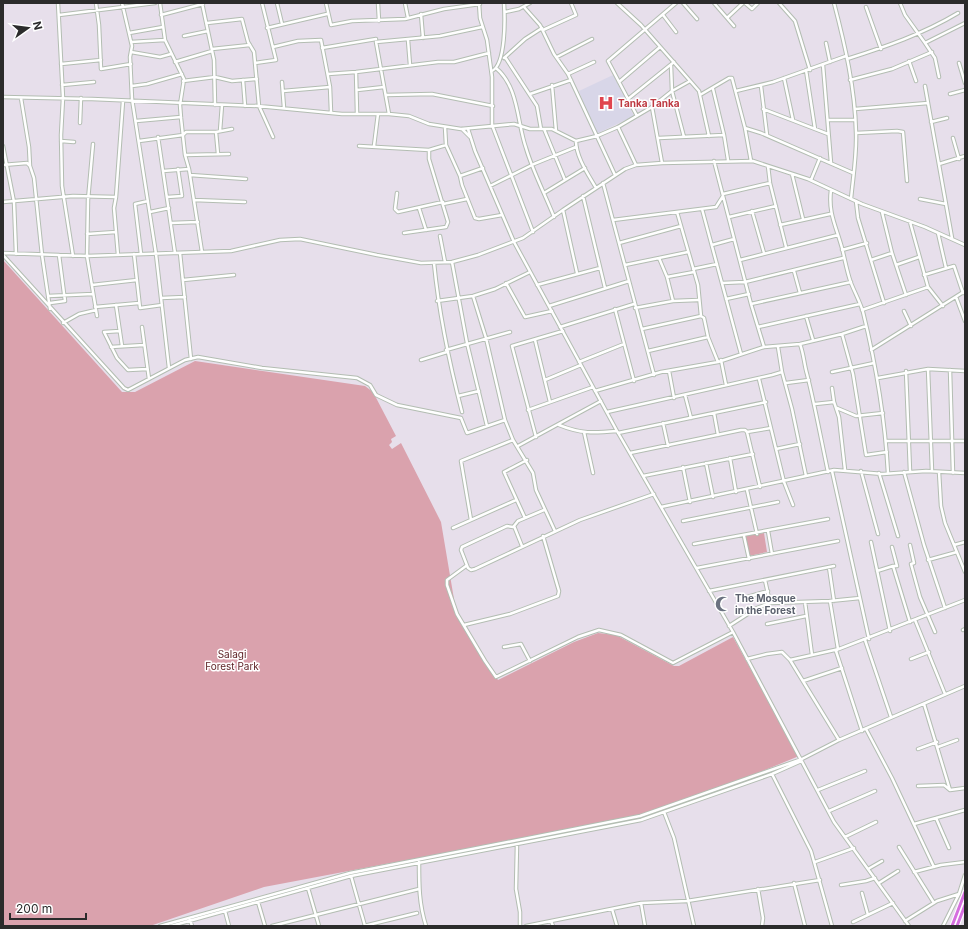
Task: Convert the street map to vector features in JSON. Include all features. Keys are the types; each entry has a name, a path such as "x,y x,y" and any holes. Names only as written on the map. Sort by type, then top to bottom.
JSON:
{"main road":[{"path":"952,926 965,892"},
{"path":"957,926 965,905"}],"street":[{"path":"58,3 63,98 61,141 63,197 74,256"},
{"path":"96,3 98,11 101,69 131,64"},
{"path":"122,3 131,42 132,101 156,254 169,368"},
{"path":"59,15 155,3"},
{"path":"160,3 164,40 182,74 183,81 180,103 185,154 190,174 202,252"},
{"path":"255,63 276,60 262,3"},
{"path":"277,3 282,24"},
{"path":"326,3 327,14 332,25 352,21 379,21 408,18 444,9 479,4 482,27 492,71 492,125 533,232"},
{"path":"378,3 379,21"},
{"path":"405,3 408,18"},
{"path":"492,71 496,68 500,60 505,12 504,3"},
{"path":"505,12 524,7 530,3"},
{"path":"500,60 525,39 542,29 576,15 571,3"},
{"path":"617,3 674,62 699,91 709,136"},
{"path":"637,116 608,62 609,59 645,31 676,3"},
{"path":"683,3 697,19"},
{"path":"714,3 734,26"},
{"path":"727,18 744,3 752,8 758,3"},
{"path":"781,3 795,21 810,70"},
{"path":"834,3 847,57 855,120 856,133 851,199"},
{"path":"900,3 905,15 932,52 939,77"},
{"path":"161,15 202,4 212,50 215,77 215,105"},
{"path":"524,7 542,29 568,74 615,175"},
{"path":"866,7 881,49"},
{"path":"736,91 761,86 806,70 810,70 823,64 881,49 918,34 958,13"},
{"path":"268,28 327,14"},
{"path":"421,14 423,38"},
{"path":"663,15 676,32"},
{"path":"207,24 242,19 255,63 259,106 273,137"},
{"path":"925,43 965,23"},
{"path":"129,33 163,27"},
{"path":"389,114 376,42 423,38 482,27"},
{"path":"184,36 208,31"},
{"path":"557,57 592,39"},
{"path":"131,42 164,40"},
{"path":"273,47 298,41 321,40 330,87 331,112"},
{"path":"322,48 376,40"},
{"path":"408,40 410,65"},
{"path":"826,43 830,62"},
{"path":"175,62 212,50 250,45"},
{"path":"619,82 660,47"},
{"path":"131,52 160,57 171,54"},
{"path":"850,80 892,69 932,52"},
{"path":"328,74 454,62 489,53"},
{"path":"505,57 537,106 540,128"},
{"path":"61,64 101,60"},
{"path":"909,61 916,81"},
{"path":"568,74 594,62"},
{"path":"628,99 674,62"},
{"path":"959,63 965,83"},
{"path":"823,64 831,164"},
{"path":"671,65 672,91 684,137"},
{"path":"496,68 501,72 515,100 525,146 554,217"},
{"path":"806,70 815,129"},
{"path":"356,72 357,113"},
{"path":"132,86 147,84 182,74"},
{"path":"183,81 215,77 232,81 257,79"},
{"path":"700,95 713,89 729,78 732,78 745,128 751,161"},
{"path":"784,78 793,120"},
{"path":"243,80 245,106"},
{"path":"530,94 552,85 571,80"},
{"path":"3,97 81,98 259,106 331,112 389,114 409,116 429,124 461,129 514,124 556,132 576,141 597,136 618,127 652,107 672,91 690,81"},
{"path":"62,85 94,82"},
{"path":"282,82 284,108"},
{"path":"552,85 556,132"},
{"path":"761,86 763,109 768,135"},
{"path":"925,86 952,239"},
{"path":"283,91 330,87"},
{"path":"357,90 384,87"},
{"path":"713,89 728,160"},
{"path":"950,94 965,90"},
{"path":"386,95 432,94 493,106"},
{"path":"21,98 29,148 30,166 34,178 42,255 50,309"},
{"path":"80,123 81,98"},
{"path":"118,255 114,208 122,101"},
{"path":"854,109 928,103"},
{"path":"220,131 222,105"},
{"path":"652,107 662,163"},
{"path":"763,109 828,134"},
{"path":"374,146 378,114"},
{"path":"136,121 181,117"},
{"path":"931,122 947,118"},
{"path":"828,120 855,120"},
{"path":"445,127 446,145 460,176 467,199 477,219 502,215"},
{"path":"618,127 636,165"},
{"path":"139,141 158,137 183,135 186,132 216,132 232,128"},
{"path":"468,128 490,186 514,242 595,391 748,659 802,759 828,811 909,926"},
{"path":"745,128 768,135 853,173"},
{"path":"461,129 471,138"},
{"path":"544,129 565,180"},
{"path":"216,132 218,154"},
{"path":"856,133 903,132 906,181"},
{"path":"658,138 724,136"},
{"path":"158,137 175,253"},
{"path":"953,138 959,159"},
{"path":"61,141 74,142"},
{"path":"576,141 576,147 596,188"},
{"path":"93,144 89,195 87,256 97,316"},
{"path":"359,146 430,150 446,145"},
{"path":"3,146 14,202 16,254"},
{"path":"490,186 532,165 576,147"},
{"path":"404,233 446,227 448,224 430,160 430,150"},
{"path":"185,154 229,154"},
{"path":"939,164 965,156"},
{"path":"811,180 820,158"},
{"path":"3,254 87,256 231,251 280,240 300,239 422,263 452,262 514,242 533,232 615,175 636,165 728,160 751,161 811,180 851,199 965,245"},
{"path":"714,161 751,304 764,347"},
{"path":"3,165 27,163 30,166"},
{"path":"768,166 770,182 786,247"},
{"path":"460,176 484,168"},
{"path":"544,193 585,168"},
{"path":"167,197 182,196 178,169"},
{"path":"163,171 189,169"},
{"path":"190,174 246,180"},
{"path":"792,174 804,220"},
{"path":"716,207 723,195 770,182"},
{"path":"603,183 654,375"},
{"path":"831,190 829,203 830,214 838,235 843,258 862,310 878,378 886,441 888,473"},
{"path":"396,193 396,211 400,212 467,199"},
{"path":"3,202 89,195 91,197 116,197"},
{"path":"583,196 605,288"},
{"path":"920,199 946,204"},
{"path":"194,200 245,202"},
{"path":"141,254 135,204 148,201"},
{"path":"856,201 858,218 867,243 884,303"},
{"path":"613,220 726,206"},
{"path":"729,216 776,206"},
{"path":"150,212 169,208"},
{"path":"419,208 426,230"},
{"path":"702,209 741,354"},
{"path":"563,210 577,273"},
{"path":"752,211 764,253"},
{"path":"678,212 698,285 698,300 701,316 704,318 708,336 720,361 726,385"},
{"path":"882,212 892,253 906,295"},
{"path":"780,224 830,214"},
{"path":"171,223 198,222"},
{"path":"910,222 918,256 928,287 943,306"},
{"path":"619,242 681,226"},
{"path":"87,234 116,232"},
{"path":"938,233 946,268"},
{"path":"740,260 786,247 838,235"},
{"path":"440,236 445,262"},
{"path":"712,245 734,238"},
{"path":"842,250 867,243"},
{"path":"625,265 688,252"},
{"path":"180,253 191,359"},
{"path":"871,260 892,253"},
{"path":"3,254 63,324 124,388 128,390 169,368 198,357 262,368 357,378 370,385 376,395 397,405 461,418 467,433 505,420"},
{"path":"134,254 140,308 162,305"},
{"path":"49,303 65,301 59,255"},
{"path":"896,265 918,256"},
{"path":"659,258 667,277 673,301"},
{"path":"722,283 746,282 843,258"},
{"path":"434,262 438,301 446,351 462,412"},
{"path":"452,262 467,343 488,426"},
{"path":"667,277 717,264"},
{"path":"871,350 964,292 954,266 924,275"},
{"path":"537,285 600,268"},
{"path":"794,271 800,293"},
{"path":"438,301 473,296 530,272"},
{"path":"183,280 234,275"},
{"path":"92,285 137,280"},
{"path":"549,306 629,280"},
{"path":"751,304 851,282"},
{"path":"506,283 525,317 552,311"},
{"path":"862,310 928,287"},
{"path":"48,296 93,294"},
{"path":"726,299 749,294"},
{"path":"473,296 486,338 505,420 513,440 527,460 533,473 536,490 555,531"},
{"path":"161,298 185,297"},
{"path":"956,297 965,321"},
{"path":"635,308 673,301 698,300"},
{"path":"63,324 79,314 96,308 139,303"},
{"path":"560,327 634,304"},
{"path":"758,327 860,304"},
{"path":"116,305 122,346"},
{"path":"615,309 634,381"},
{"path":"904,311 911,326"},
{"path":"642,329 701,316"},
{"path":"806,316 813,340"},
{"path":"595,391 669,370 720,361 764,347 800,344 842,334 866,326"},
{"path":"142,327 149,379"},
{"path":"120,330 104,332 117,358 128,370 148,368"},
{"path":"536,436 512,348 513,345 563,331"},
{"path":"421,360 467,343 510,332"},
{"path":"842,334 861,415 866,454 887,452"},
{"path":"648,351 708,336"},
{"path":"535,340 550,402"},
{"path":"579,362 624,344"},
{"path":"800,344 805,358 828,472"},
{"path":"111,347 144,345"},
{"path":"778,347 782,372 786,383 800,444 806,477"},
{"path":"832,372 874,363"},
{"path":"544,380 581,365"},
{"path":"878,378 928,369 965,371"},
{"path":"928,369 932,471"},
{"path":"669,370 674,398"},
{"path":"950,370 953,472"},
{"path":"607,412 674,398 782,372"},
{"path":"906,372 910,471"},
{"path":"759,378 784,482 793,505"},
{"path":"786,383 809,380"},
{"path":"528,410 593,387"},
{"path":"832,388 834,402 839,417 845,470"},
{"path":"458,396 479,391"},
{"path":"685,395 691,418"},
{"path":"518,446 601,401"},
{"path":"558,425 584,432 618,432 766,402"},
{"path":"815,404 834,402"},
{"path":"836,408 856,416 883,413"},
{"path":"714,413 718,435"},
{"path":"664,423 668,446"},
{"path":"630,453 741,430 748,432 771,428"},
{"path":"584,432 594,473"},
{"path":"748,432 760,487"},
{"path":"471,520 460,461 513,440"},
{"path":"886,441 965,441"},
{"path":"776,449 800,444"},
{"path":"643,476 706,462 753,454"},
{"path":"730,458 736,492"},
{"path":"525,518 504,472 527,460"},
{"path":"706,462 713,497"},
{"path":"683,467 690,502"},
{"path":"662,507 832,471 845,470 888,473 932,471 965,473"},
{"path":"832,471 869,639"},
{"path":"861,471 878,534"},
{"path":"904,472 928,560 945,608"},
{"path":"939,472 941,506 965,572"},
{"path":"879,473 898,536"},
{"path":"747,490 757,534"},
{"path":"513,527 507,526 462,547 461,550 466,566 469,570 473,570 555,531 602,512 654,494"},
{"path":"454,528 516,500"},
{"path":"682,521 751,509 778,502"},
{"path":"513,527 518,521 544,510"},
{"path":"694,544 757,534 828,520"},
{"path":"513,527 522,546"},
{"path":"768,531 772,554"},
{"path":"464,625 510,614 558,596 558,586 543,536"},
{"path":"744,536 749,559"},
{"path":"697,568 838,541"},
{"path":"871,542 890,631"},
{"path":"954,545 965,542"},
{"path":"910,545 914,563 911,564 914,581 935,632"},
{"path":"877,571 897,566 892,547"},
{"path":"928,560 957,552"},
{"path":"466,566 446,582 457,614 495,676 498,677 578,637 599,630 621,635 675,663 733,632"},
{"path":"709,591 834,566"},
{"path":"893,566 910,622"},
{"path":"829,567 834,601"},
{"path":"765,580 770,603"},
{"path":"744,598 768,591"},
{"path":"729,626 757,608 770,603 834,601 860,598"},
{"path":"790,660 837,649 869,639 965,600"},
{"path":"830,601 837,649 836,651 862,731"},
{"path":"805,602 812,655"},
{"path":"767,624 806,616"},
{"path":"915,620 945,694"},
{"path":"865,640 891,717"},
{"path":"504,647 520,643 530,661"},
{"path":"748,659 782,652 790,660 839,740"},
{"path":"911,659 929,652"},
{"path":"803,681 842,668"},
{"path":"160,926 350,873 640,816 802,759 839,740 965,686"},
{"path":"924,704 937,742 950,790"},
{"path":"866,729 892,778 934,867"},
{"path":"938,748 957,740"},
{"path":"918,750 937,742"},
{"path":"171,926 351,876 614,825 664,812 772,774 799,762 802,759"},
{"path":"818,790 865,771"},
{"path":"772,774 815,862 832,926"},
{"path":"918,786 944,785 950,790 965,788"},
{"path":"828,811 875,791"},
{"path":"914,824 965,810"},
{"path":"664,812 674,838 687,901 694,926"},
{"path":"936,818 949,848"},
{"path":"845,837 876,822"},
{"path":"517,844 516,889 520,912 520,926"},
{"path":"899,847 934,903"},
{"path":"815,862 854,848"},
{"path":"868,869 882,861"},
{"path":"419,862 418,889 421,912 426,926"},
{"path":"914,872 965,862"},
{"path":"878,883 898,871"},
{"path":"943,926 959,894 965,875"},
{"path":"351,876 365,926 417,913"},
{"path":"841,886 866,882 875,878"},
{"path":"526,926 641,903 687,901 820,880"},
{"path":"794,883 805,926"},
{"path":"308,888 319,926"},
{"path":"272,926 418,889"},
{"path":"758,889 764,918 762,926"},
{"path":"862,893 868,915"},
{"path":"906,921 934,903 959,894"},
{"path":"258,902 265,926"},
{"path":"641,903 645,926"},
{"path":"853,922 893,903"},
{"path":"612,909 617,926"},
{"path":"225,911 229,926"},
{"path":"190,920 192,926"},
{"path":"551,921 553,926"}],"shaded area":[{"name":"Tanka Tanka","path":"613,75 634,116 598,133 594,131 579,91"}],"green space":[{"name":"Salagi Forest Park","path":"3,260 122,392 135,392 195,361 365,386 373,392 396,436 391,439 392,442 389,445 392,449 401,443 441,522 457,617 498,680 574,642 598,633 616,635 674,666 679,666 733,637 799,756 724,787 636,817 513,844 391,863 264,887 150,926 3,926"},
{"path":"764,533 767,552 749,556 745,536"}],"place":[{"name":"Tanka Tanka","path":"606,103"},
{"name":"The Mosque in the Forest","path":"723,604"}]}
